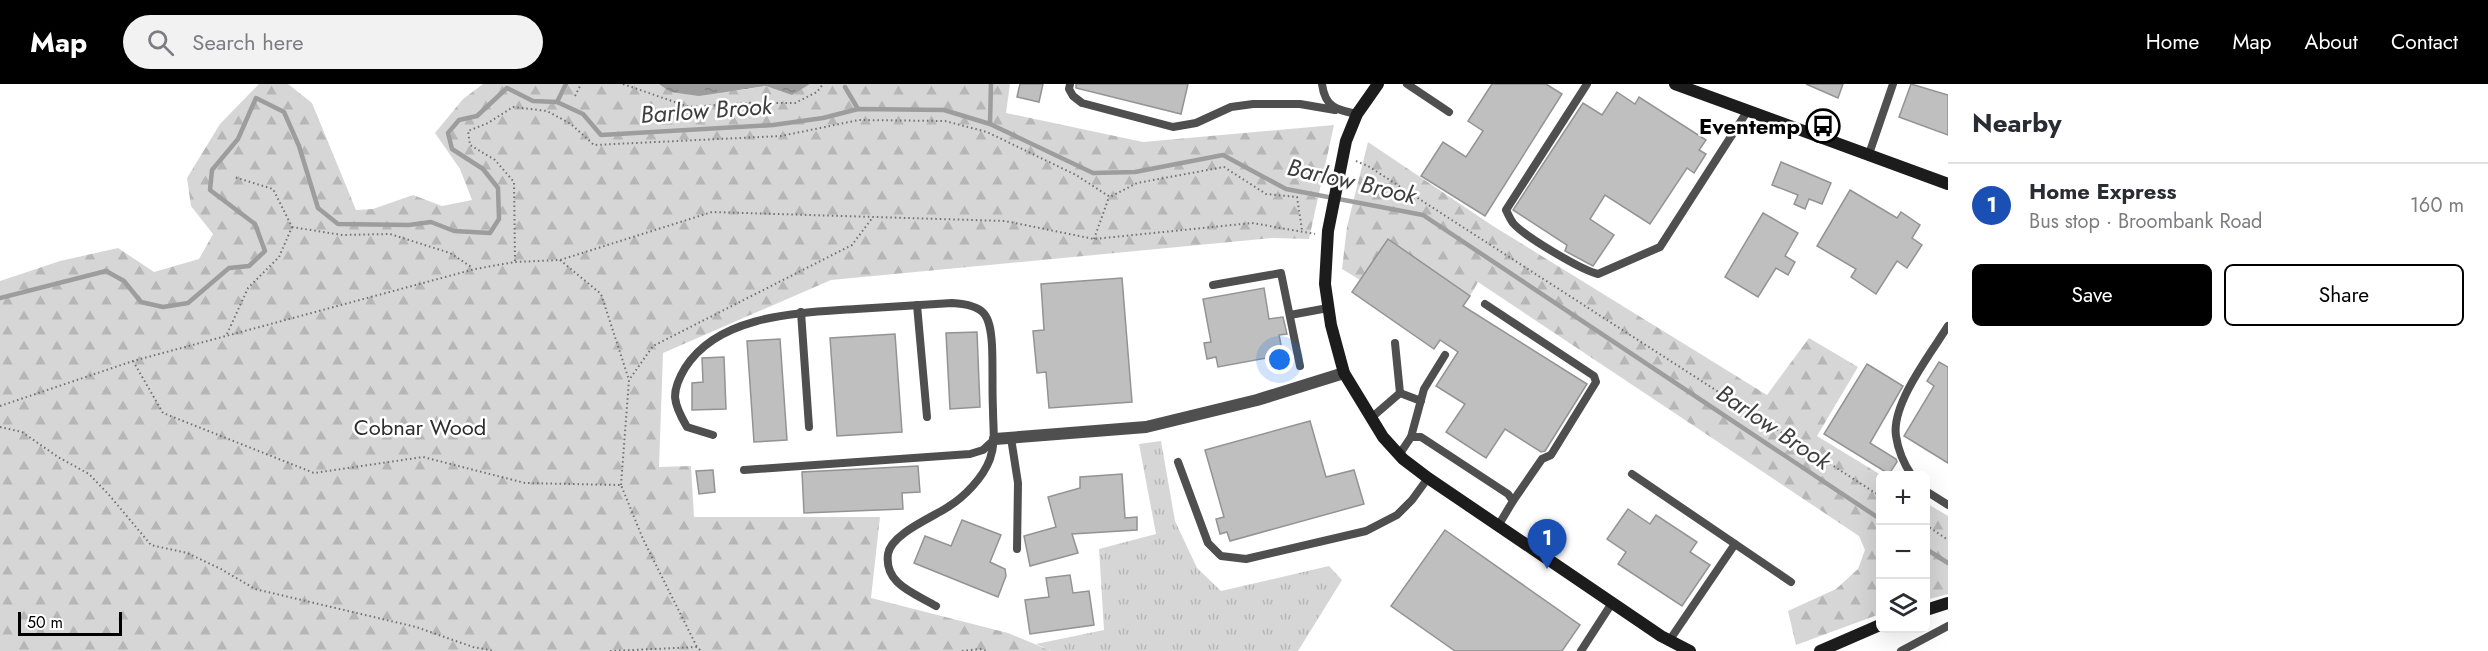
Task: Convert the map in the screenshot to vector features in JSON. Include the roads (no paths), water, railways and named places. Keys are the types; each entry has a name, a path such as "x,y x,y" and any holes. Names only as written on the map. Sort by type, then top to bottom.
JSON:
{"street":[{"path":"1378,84 1357,114 1346,141 1328,231 1325,284 1328,308 1344,373 1383,437 1399,455 1497,526 1669,641 1690,651"},
{"path":"1675,84 1948,184"},
{"path":"995,439 1146,427 1268,397 1344,373"},
{"path":"1930,609 1948,603"},
{"path":"1820,651 1876,627"}],"lane":[{"path":"1070,84 1069,89 1073,96 1082,103 1173,127 1196,123 1231,107 1253,104 1300,104 1357,114"},
{"path":"1322,84 1323,96 1335,110"},
{"path":"1407,84 1449,112"},
{"path":"1587,84 1506,210 1513,224 1587,272 1598,274 1660,247 1748,110"},
{"path":"1869,154 1893,84"},
{"path":"1213,285 1281,273 1300,366"},
{"path":"1485,303 1594,376 1596,382 1551,455 1542,459 1497,526"},
{"path":"713,435 687,427 676,407 675,385 689,363 707,343 748,323 801,312 917,305 968,304 984,312 990,322 995,439 990,461 976,482 950,507 908,530 888,550 887,566 895,583 936,606"},
{"path":"917,305 927,417"},
{"path":"1290,315 1328,308"},
{"path":"801,312 809,427"},
{"path":"1909,471 1904,463 1896,435 1898,415 1912,385 1948,326"},
{"path":"1395,343 1400,393"},
{"path":"1399,455 1411,437 1424,389 1445,355"},
{"path":"1400,393 1421,400"},
{"path":"1371,418 1400,393"},
{"path":"1411,437 1421,437 1508,494 1513,501"},
{"path":"1011,438 1018,483 1017,549"},
{"path":"744,470 970,454 983,450 995,439"},
{"path":"1178,462 1208,543 1221,556 1246,559 1366,531 1397,515 1412,500 1428,478"},
{"path":"1632,474 1791,582"},
{"path":"1930,494 1948,505"},
{"path":"1669,641 1736,544"},
{"path":"1581,651 1612,603"},
{"path":"1901,651 1948,626"}],"water":[{"path":"659,84 810,84 792,95 766,86 699,96 670,92"}],"waterway":[{"path":"557,102 566,84"},
{"path":"990,124 991,84"},
{"path":"845,87 858,109"},
{"name":"Barlow Brook","path":"0,298 106,271 124,281 141,302 163,307 188,303 229,268 249,266 265,251 255,224 210,190 212,170 238,139 256,98 284,112 299,146 318,208 338,224 409,225 431,222 454,231 490,233 499,219 498,188 483,169 452,149 448,133 459,120 477,116 507,88 533,101 557,102 583,114 601,135 773,125 823,118 858,109 944,110 990,124 1093,173 1135,172 1223,155 1286,189 1423,215 1876,516"},
{"name":"Barlow Brook","path":"1930,552 1948,563"}],"place":[{"name":"Eventemp","path":"1823,126"},
{"name":"Home Express","path":"1547,569"}],"park label":[{"name":"Cobnar Wood","path":"420,427"}]}
